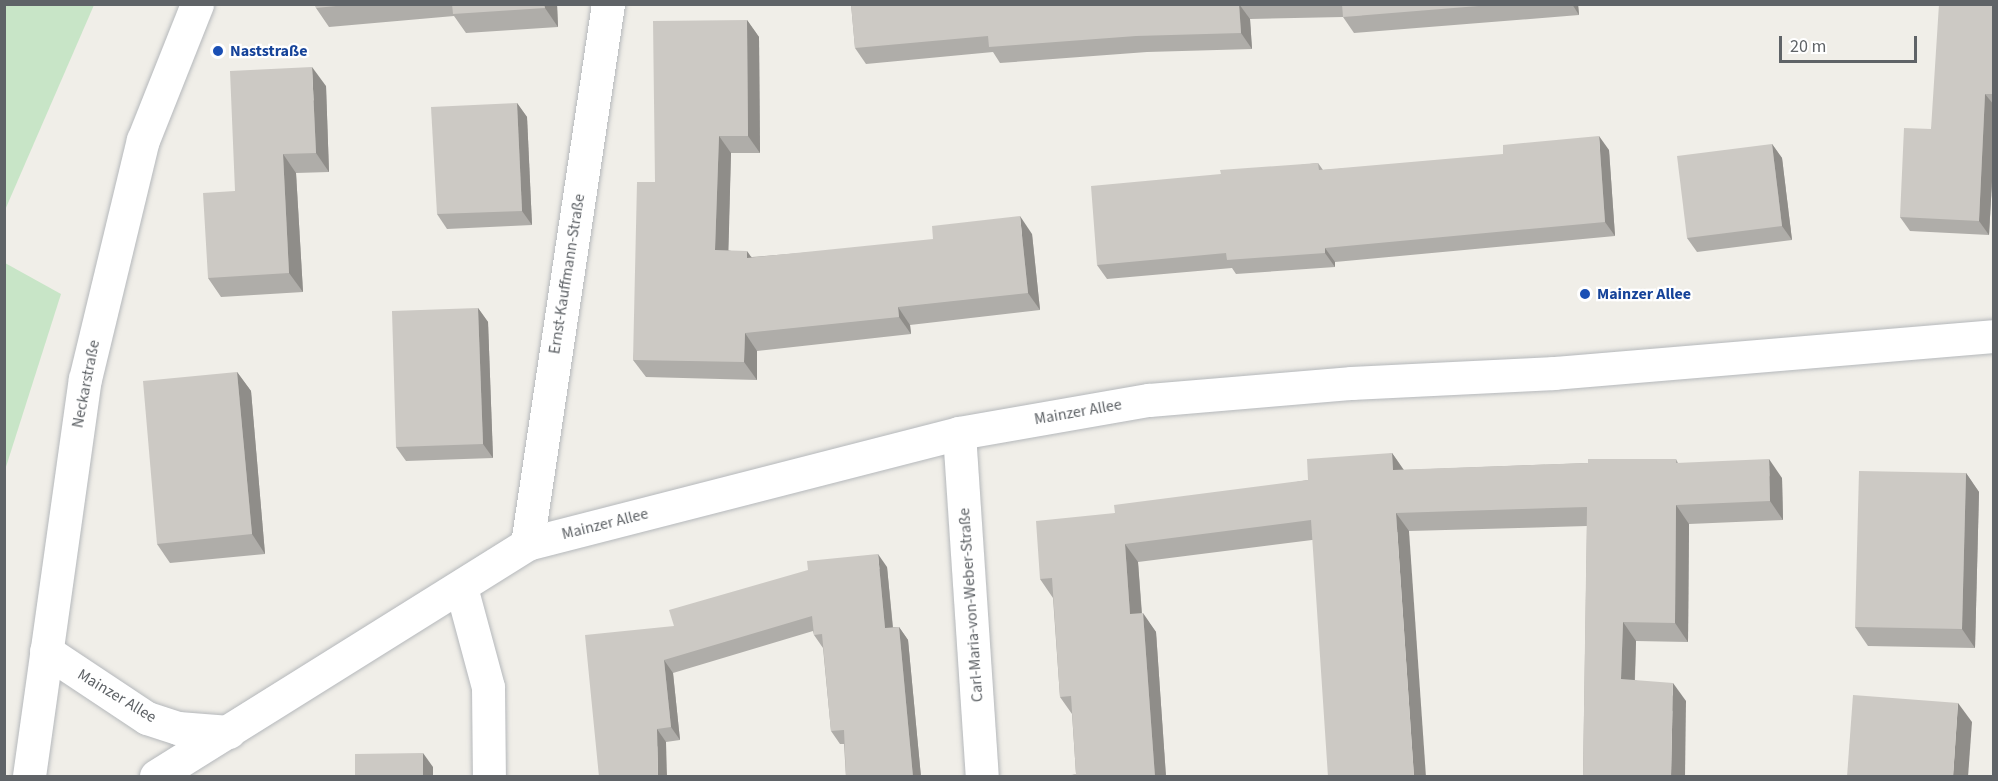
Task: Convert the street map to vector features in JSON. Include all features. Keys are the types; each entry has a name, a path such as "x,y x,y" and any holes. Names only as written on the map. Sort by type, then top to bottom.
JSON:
{"street":[{"name":"Neckarstraße","path":"29,777 85,379 143,140 197,4"},
{"name":"Ernst-Kauffmann-Straße","path":"527,544 608,4"},
{"name":"Mainzer Allee","path":"156,777 527,544 959,433 1149,400 1352,383 1554,373 1994,336"},
{"name":"Carl-Maria-von-Weber-Straße","path":"959,433 982,777"},
{"path":"461,586 488,687 489,777"},
{"name":"Mainzer Allee","path":"46,651 147,718 178,728 230,732"}],"green space":[{"path":"4,5 94,5 5,210"},
{"path":"5,263 61,294 5,470"}],"building":[{"path":"315,4 356,4 316,8"},
{"path":"452,4 544,4 545,8 453,14"},
{"path":"851,4 1239,4 1241,33 1136,36 989,47 988,36 855,48"},
{"path":"1342,4 1503,4 1343,17"},
{"path":"1939,4 1994,4 1993,94 1985,94 1979,221 1900,217 1904,128 1931,129"},
{"path":"747,20 748,136 719,136 715,250 747,251 747,258 933,239 932,226 1020,216 1028,293 898,307 899,317 745,333 744,362 633,360 637,182 655,182 653,21"},
{"path":"312,67 316,153 283,154 289,273 208,278 203,193 235,191 230,71"},
{"path":"517,103 522,211 437,214 431,107"},
{"path":"1599,136 1605,222 1325,248 1325,253 1227,260 1226,253 1097,265 1091,186 1221,174 1220,170 1318,163 1319,170 1503,154 1503,145"},
{"path":"1772,144 1782,226 1687,238 1677,156"},
{"path":"478,308 483,444 396,447 392,311"},
{"path":"237,372 252,534 157,544 143,381"},
{"path":"1392,453 1393,470 1588,463 1588,459 1676,459 1676,463 1769,459 1770,501 1676,505 1675,623 1623,622 1621,679 1673,683 1671,777 1583,777 1587,507 1396,513 1414,777 1328,777 1311,520 1125,544 1130,614 1143,613 1155,777 1066,777 1076,774 1071,696 1060,697 1052,578 1040,579 1036,521 1115,513 1114,505 1308,480 1307,459"},
{"path":"1859,471 1966,473 1962,629 1855,627"},
{"path":"878,554 885,628 899,627 913,777 846,777 844,730 831,731 822,634 814,635 812,616 664,660 671,727 657,729 658,777 599,777 585,635 674,626 669,610 808,570 807,561"},
{"path":"1853,695 1958,703 1953,777 1847,777"},
{"path":"423,753 423,777 355,777 355,754"}],"place":[{"name":"Naststraße","path":"218,51"},
{"name":"Mainzer Allee","path":"1585,294"}]}
